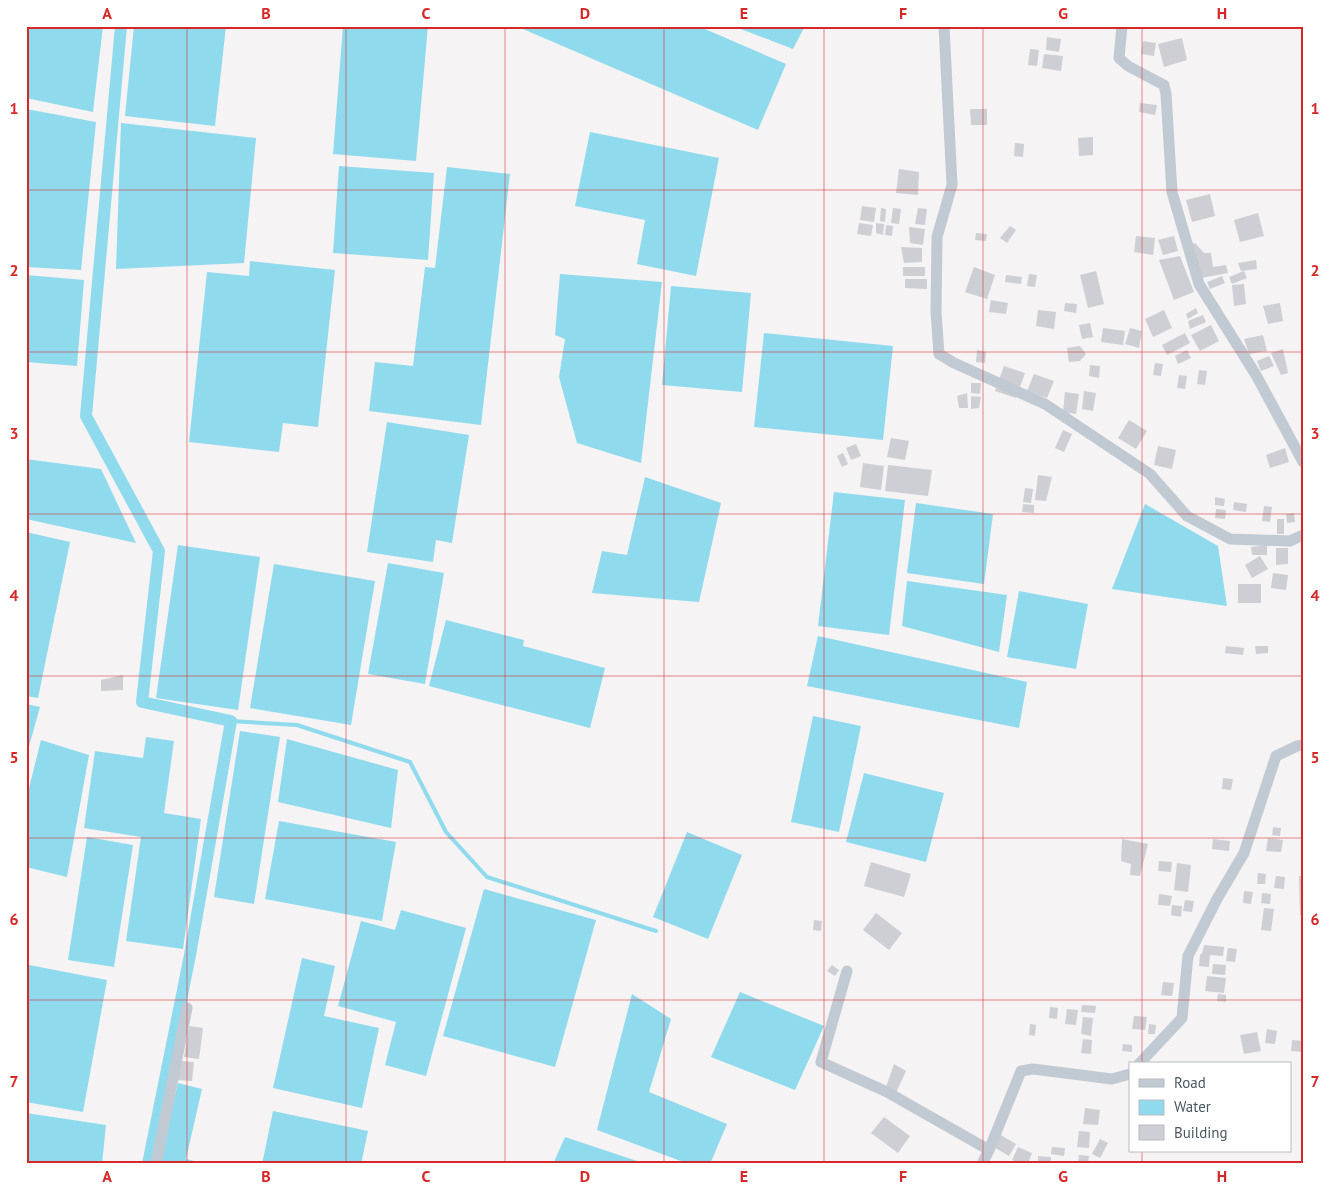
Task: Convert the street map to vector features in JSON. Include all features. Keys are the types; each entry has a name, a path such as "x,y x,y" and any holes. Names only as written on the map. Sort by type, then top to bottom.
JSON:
{"street":[{"path":"944,26 952,186 937,237 936,312 939,354 954,363 1045,404 1150,474 1187,516 1230,539 1290,541 1303,535"},
{"path":"1122,26 1119,58 1128,66 1164,85 1172,192 1199,284 1256,375 1303,462"},
{"path":"1141,1062 1182,1018 1188,956 1217,899 1244,853 1276,756 1303,745"},
{"path":"847,972 820,1062 887,1092 989,1150"},
{"path":"156,1164 186,1008"},
{"path":"982,1164 1021,1070 1033,1069 1112,1079 1129,1074"}],"water":[{"path":"26,26 103,26 93,112 26,98"},
{"path":"134,26 226,26 215,126 125,116"},
{"path":"343,26 428,26 416,161 333,154"},
{"path":"516,26 698,26 786,64 758,130"},
{"path":"733,26 805,26 793,49"},
{"path":"26,109 96,122 81,270 26,267"},
{"path":"121,123 256,138 244,263 116,269"},
{"path":"590,132 719,158 696,276 637,264 645,220 575,206"},
{"path":"339,166 434,173 428,260 333,253"},
{"path":"447,167 510,174 481,425 369,411 375,362 413,366 425,267 435,268"},
{"path":"250,261 335,270 318,427 283,423 279,452 189,442 207,272 249,276"},
{"path":"560,274 662,282 641,463 577,443 559,377 565,339 555,335"},
{"path":"26,275 84,280 77,366 26,362"},
{"path":"671,286 751,293 742,392 662,385"},
{"path":"764,333 893,346 883,440 754,427"},
{"path":"387,422 469,435 452,543 436,540 433,562 367,552"},
{"path":"26,459 101,469 136,543 26,519"},
{"path":"645,477 721,503 699,602 592,593 602,551 627,555"},
{"path":"834,492 905,500 889,635 818,626"},
{"path":"916,503 993,514 984,584 907,573"},
{"path":"1145,504 1218,546 1227,606 1112,589"},
{"path":"26,532 70,542 38,698 26,696"},
{"path":"178,545 260,557 238,710 156,698"},
{"path":"388,563 444,573 425,684 368,674"},
{"path":"274,564 375,581 351,725 250,708"},
{"path":"907,581 1007,595 999,652 902,626"},
{"path":"1019,591 1088,604 1076,669 1007,657"},
{"path":"446,620 524,640 523,646 605,668 590,728 429,686"},
{"path":"818,636 1027,682 1019,728 807,686"},
{"path":"26,704 40,707 26,757"},
{"path":"813,716 861,726 839,832 791,822"},
{"path":"240,731 280,737 254,904 214,897"},
{"path":"146,737 174,741 164,813 201,819 183,949 126,941 141,837 84,828 95,751 143,758"},
{"path":"287,739 398,770 391,828 278,802"},
{"path":"41,740 89,755 67,877 26,867 26,800"},
{"path":"864,773 944,793 926,862 846,842"},
{"path":"279,821 396,842 382,921 265,899"},
{"path":"687,832 742,855 708,939 653,917"},
{"path":"87,837 133,845 114,967 68,960"},
{"path":"484,889 596,920 555,1067 443,1036"},
{"path":"401,910 466,928 426,1076 385,1065 396,1022 338,1006 361,921 395,930"},
{"path":"302,958 335,966 324,1016 379,1028 362,1108 273,1088"},
{"path":"29,965 107,980 83,1112 26,1102 26,981"},
{"path":"740,992 824,1026 795,1090 711,1057"},
{"path":"632,994 671,1019 649,1092 727,1124 710,1164 689,1164 597,1130"},
{"path":"178,1083 202,1089 186,1159 207,1164 158,1164"},
{"path":"273,1111 368,1131 361,1164 262,1164"},
{"path":"26,1113 106,1125 102,1164 26,1163"},
{"path":"565,1137 646,1164 553,1164"}],"building":[{"path":"1047,37 1061,39 1059,52 1046,50"},
{"path":"1182,38 1187,60 1164,67 1158,44"},
{"path":"1143,41 1156,43 1154,56 1141,54"},
{"path":"1030,49 1039,50 1037,66 1028,65"},
{"path":"1044,54 1063,56 1061,71 1042,68"},
{"path":"1140,103 1157,105 1155,115 1139,112"},
{"path":"970,109 987,109 987,125 971,125"},
{"path":"1093,137 1093,155 1079,156 1078,138"},
{"path":"1015,143 1024,144 1023,157 1014,156"},
{"path":"899,169 919,172 918,195 896,193"},
{"path":"1210,194 1215,216 1192,222 1186,200"},
{"path":"862,206 876,208 874,222 860,220"},
{"path":"881,208 886,209 885,222 880,221"},
{"path":"893,208 901,209 899,224 891,223"},
{"path":"918,208 927,209 925,225 915,224"},
{"path":"1258,213 1264,236 1240,242 1234,220"},
{"path":"859,223 873,225 871,236 857,234"},
{"path":"876,223 884,224 883,235 876,233"},
{"path":"886,225 893,226 892,236 885,235"},
{"path":"1010,226 1016,230 1007,243 1000,238"},
{"path":"909,227 925,229 923,245 910,243"},
{"path":"976,233 987,234 986,241 975,240"},
{"path":"1136,236 1155,238 1153,255 1134,252"},
{"path":"1174,236 1178,251 1163,255 1158,240"},
{"path":"1195,243 1204,253 1211,253 1213,267 1226,265 1228,273 1201,278 1190,245"},
{"path":"901,247 922,248 922,262 904,263"},
{"path":"1180,256 1194,292 1174,300 1159,260"},
{"path":"1256,260 1257,269 1241,271 1238,263"},
{"path":"903,267 925,267 925,276 903,276"},
{"path":"974,267 995,275 987,299 965,292"},
{"path":"1096,271 1104,304 1088,308 1080,275"},
{"path":"1244,271 1247,278 1232,284 1229,277"},
{"path":"1029,274 1037,275 1035,287 1027,286"},
{"path":"1006,275 1022,277 1021,284 1005,282"},
{"path":"1222,276 1225,283 1210,289 1207,282"},
{"path":"905,279 927,279 927,289 905,288"},
{"path":"1244,284 1246,304 1234,306 1232,285"},
{"path":"991,300 1008,303 1006,314 989,312"},
{"path":"1065,303 1077,304 1076,313 1064,311"},
{"path":"1280,303 1283,321 1268,324 1263,306"},
{"path":"1196,308 1198,313 1188,319 1186,314"},
{"path":"1038,310 1056,312 1054,329 1036,326"},
{"path":"1164,310 1172,328 1153,337 1145,319"},
{"path":"1203,315 1206,322 1190,329 1188,321"},
{"path":"1090,323 1093,337 1082,339 1079,325"},
{"path":"1211,325 1219,341 1200,351 1191,335"},
{"path":"1103,328 1125,331 1123,345 1101,342"},
{"path":"1130,328 1142,331 1139,348 1125,344"},
{"path":"1185,333 1190,343 1167,355 1162,345"},
{"path":"1263,335 1267,351 1249,354 1244,339"},
{"path":"1080,346 1086,354 1080,361 1069,362 1067,348"},
{"path":"1283,349 1288,373 1281,375 1271,353"},
{"path":"977,350 986,352 985,363 976,362"},
{"path":"1187,350 1191,358 1178,364 1175,356"},
{"path":"1269,356 1274,366 1261,371 1257,361"},
{"path":"1155,363 1163,364 1161,376 1153,375"},
{"path":"1090,365 1100,366 1099,378 1089,376"},
{"path":"1004,366 1025,373 1016,398 995,391"},
{"path":"1199,370 1207,371 1205,385 1197,384"},
{"path":"1034,374 1054,381 1047,398 1027,391"},
{"path":"1179,375 1187,376 1185,389 1177,388"},
{"path":"971,383 981,383 980,394 971,393"},
{"path":"1084,391 1096,393 1093,411 1082,409"},
{"path":"1065,392 1079,394 1076,414 1063,412"},
{"path":"967,393 968,408 959,408 957,396"},
{"path":"971,396 981,397 979,408 971,409"},
{"path":"1129,420 1147,431 1136,449 1118,438"},
{"path":"1063,430 1072,434 1064,452 1055,448"},
{"path":"891,438 909,441 905,460 887,457"},
{"path":"856,444 861,456 851,460 846,448"},
{"path":"1158,446 1176,450 1172,469 1154,465"},
{"path":"1285,448 1289,462 1270,468 1266,455"},
{"path":"843,453 848,464 842,467 837,456"},
{"path":"863,463 884,466 881,490 860,487"},
{"path":"888,465 932,470 928,496 885,491"},
{"path":"1038,475 1052,477 1046,501 1035,500"},
{"path":"1025,488 1033,489 1031,503 1023,502"},
{"path":"1215,497 1225,499 1224,506 1215,505"},
{"path":"1234,502 1247,504 1246,512 1233,510"},
{"path":"1023,504 1034,505 1034,513 1022,512"},
{"path":"1264,506 1272,507 1270,522 1262,521"},
{"path":"1216,509 1226,510 1225,519 1215,518"},
{"path":"1294,513 1295,522 1287,523 1286,514"},
{"path":"1277,519 1284,519 1284,534 1277,534"},
{"path":"1267,545 1267,555 1252,555 1251,547"},
{"path":"1276,548 1288,548 1288,564 1276,565"},
{"path":"1260,556 1268,569 1252,578 1245,565"},
{"path":"1273,573 1288,575 1286,590 1271,588"},
{"path":"1238,584 1261,584 1261,603 1238,603"},
{"path":"1226,646 1244,648 1243,655 1225,653"},
{"path":"1255,646 1268,646 1268,653 1256,654"},
{"path":"123,675 123,690 101,691 101,680"},
{"path":"1223,778 1233,779 1231,790 1222,789"},
{"path":"1273,827 1281,828 1280,836 1272,835"},
{"path":"1268,838 1283,840 1281,852 1266,851"},
{"path":"1122,839 1148,844 1140,876 1130,875 1131,864 1121,861"},
{"path":"1213,839 1230,841 1229,851 1212,849"},
{"path":"1159,861 1172,862 1171,872 1158,871"},
{"path":"871,862 911,874 904,897 864,886"},
{"path":"1177,863 1191,865 1188,892 1174,890"},
{"path":"1258,873 1266,874 1265,884 1257,884"},
{"path":"1276,876 1285,877 1284,889 1274,888"},
{"path":"1299,876 1303,876 1303,916 1300,915"},
{"path":"1244,891 1253,892 1251,904 1243,903"},
{"path":"1262,893 1271,894 1270,904 1261,903"},
{"path":"1159,894 1172,896 1170,906 1158,905"},
{"path":"1185,900 1194,901 1192,912 1183,911"},
{"path":"1172,905 1182,906 1181,917 1171,915"},
{"path":"1264,908 1274,909 1271,931 1261,930"},
{"path":"876,913 902,933 889,950 863,930"},
{"path":"814,920 822,921 821,931 813,930"},
{"path":"1204,945 1224,947 1223,956 1210,955 1209,967 1199,966 1200,954 1202,954"},
{"path":"1228,948 1237,949 1235,962 1226,961"},
{"path":"1213,964 1226,965 1225,975 1212,974"},
{"path":"832,965 839,970 835,976 827,971"},
{"path":"1207,976 1226,978 1224,993 1205,991"},
{"path":"1163,982 1174,983 1172,996 1161,995"},
{"path":"1218,994 1226,995 1226,1002 1217,1001"},
{"path":"1082,1005 1096,1006 1095,1013 1081,1012"},
{"path":"1050,1007 1058,1008 1057,1019 1049,1018"},
{"path":"1067,1009 1078,1010 1076,1025 1065,1024"},
{"path":"1134,1016 1147,1017 1145,1030 1132,1029"},
{"path":"1083,1017 1093,1018 1091,1036 1081,1034"},
{"path":"1030,1024 1036,1025 1035,1036 1029,1035"},
{"path":"1149,1024 1156,1025 1155,1034 1148,1034"},
{"path":"189,1026 203,1028 199,1059 184,1057"},
{"path":"1267,1029 1277,1031 1275,1044 1265,1043"},
{"path":"1257,1032 1261,1051 1244,1054 1240,1035"},
{"path":"1083,1039 1092,1040 1091,1054 1081,1053"},
{"path":"1292,1040 1303,1041 1303,1052 1291,1051"},
{"path":"1123,1044 1132,1045 1132,1052 1122,1051"},
{"path":"181,1061 194,1062 192,1081 176,1080"},
{"path":"894,1064 906,1071 895,1095 885,1090"},
{"path":"1085,1108 1100,1110 1098,1125 1083,1124"},
{"path":"884,1117 910,1136 898,1153 871,1133"},
{"path":"1079,1131 1090,1132 1089,1148 1077,1147"},
{"path":"999,1134 1016,1144 1009,1156 992,1146"},
{"path":"1100,1139 1108,1143 1100,1158 1092,1154"},
{"path":"1018,1147 1032,1153 1028,1164 1020,1164 1012,1160"},
{"path":"1052,1147 1065,1148 1064,1156 1051,1154"},
{"path":"1079,1155 1089,1156 1088,1164 1078,1164"},
{"path":"1038,1156 1051,1157 1051,1164 1038,1164"}],"waterway":[{"path":"121,26 86,416 159,551 142,702 231,721 190,955 148,1164"},
{"path":"231,721 297,725 410,762 446,832 487,877 656,931"}]}
